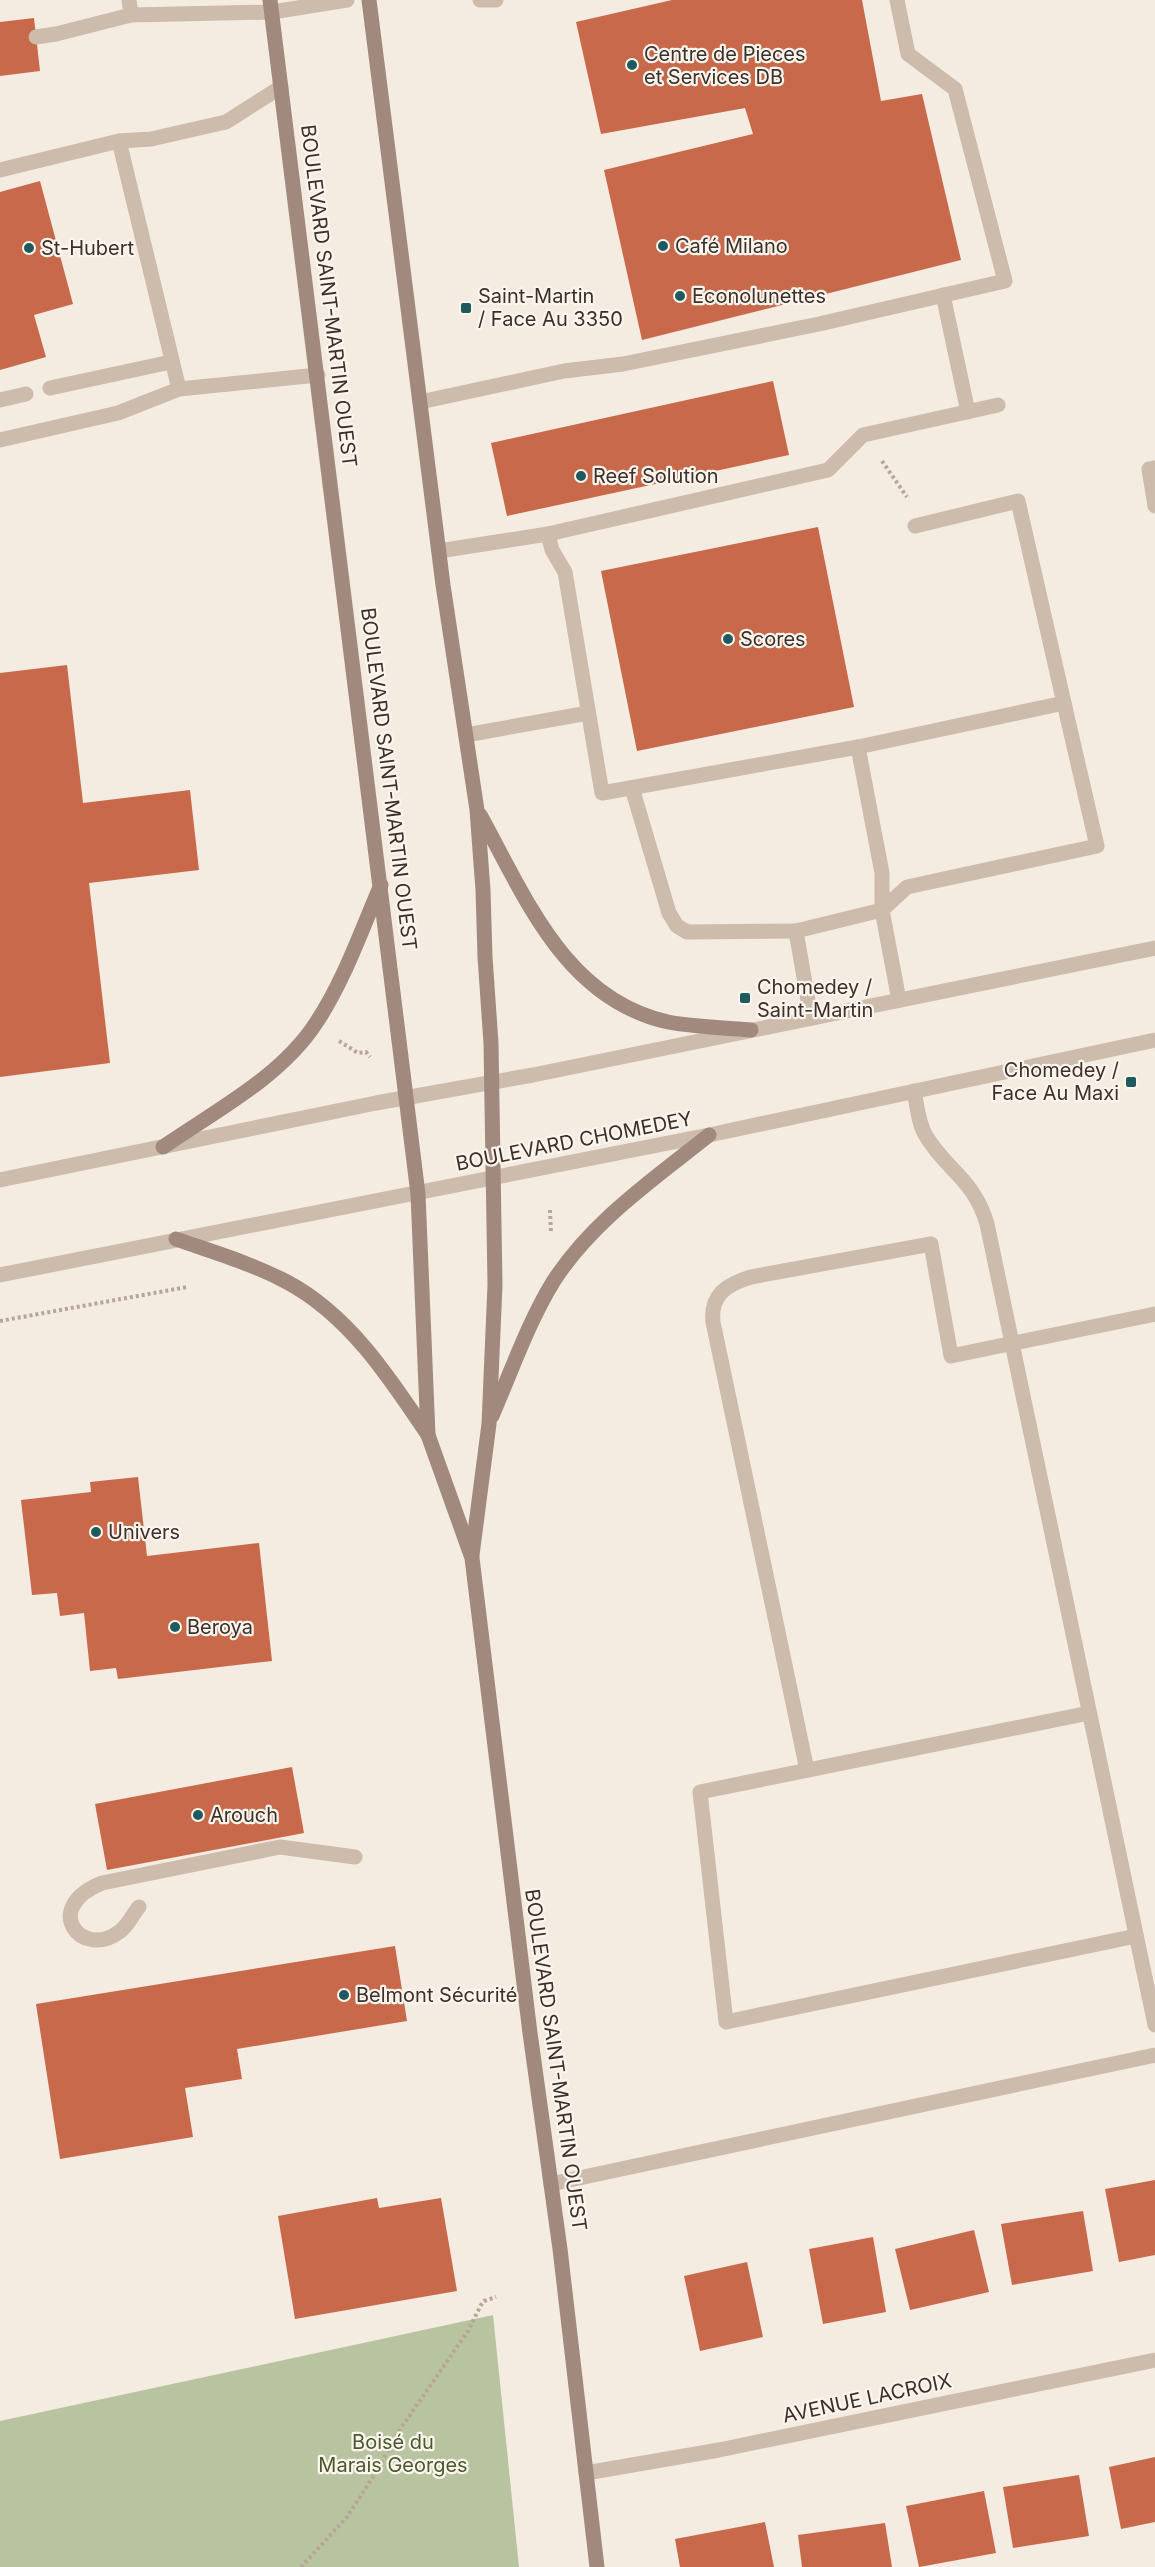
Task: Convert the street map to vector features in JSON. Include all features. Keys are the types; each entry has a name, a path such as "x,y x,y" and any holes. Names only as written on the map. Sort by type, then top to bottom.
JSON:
{"main road":[{"name":"BOULEVARD SAINT-MARTIN OUEST","path":"369,0 439,551 477,810 492,1083 495,1285 489,1424 472,1558"},
{"name":"BOULEVARD SAINT-MARTIN OUEST","path":"271,6 418,1194 428,1435 472,1558 597,2567"},
{"path":"477,810 540,925 554,945 586,980 602,993 626,1006 669,1022 751,1030"},
{"path":"163,1146 266,1074 286,1057 316,1024 336,988 381,885"},
{"path":"489,1424 540,1308 553,1283 571,1258 616,1210 709,1135"},
{"path":"176,1239 246,1263 287,1282 308,1295 358,1341 403,1397 428,1435"}],"street":[{"path":"36,37 56,34 130,7 271,6 346,0"},
{"path":"480,0 496,0"},
{"path":"420,402 564,371 623,364 1005,281 955,90 908,54 897,0"},
{"path":"0,171 119,141 151,139 226,122 281,87"},
{"path":"119,141 179,389"},
{"path":"943,295 968,412"},
{"path":"50,388 171,362"},
{"path":"0,440 118,413 179,389 228,383 272,382 318,375"},
{"path":"0,400 26,394"},
{"path":"439,551 548,534 828,470 863,435 998,405"},
{"path":"1155,468 1149,469 1155,506"},
{"path":"632,788 669,913 677,926 687,932 796,930 882,910 907,887 1097,846 1018,501 915,526"},
{"path":"548,534 552,550 565,572 602,793 858,747 1064,703"},
{"path":"466,735 588,713"},
{"path":"858,747 882,873 882,910 899,1000"},
{"path":"796,930 811,1018"},
{"path":"0,1180 1155,948"},
{"name":"BOULEVARD CHOMEDEY","path":"0,1275 709,1135 1155,1040"},
{"path":"914,1091 925,1134 981,1204 1155,2025"},
{"path":"807,1770 713,1322 712,1313 718,1295 736,1281 750,1277 931,1244 951,1356 1155,1314"},
{"path":"1089,1713 700,1792 726,2022 1136,1936"},
{"path":"139,1907 119,1932 108,1938 87,1938 77,1933 71,1926 70,1913 73,1902 90,1888 102,1883 280,1847 355,1857"},
{"path":"551,2184 1155,2055"},
{"name":"AVENUE LACROIX","path":"586,2473 719,2450 1155,2360"}],"path":[{"path":"863,435 911,502 915,526"},
{"path":"334,1037 358,1053 366,1052"},
{"path":"358,1053 359,1061"},
{"path":"550,1210 552,1242"},
{"path":"543,1219 551,1219"},
{"path":"0,1321 187,1287"},
{"path":"301,2567 347,2517 374,2477 401,2428 468,2331 481,2305 484,2301 496,2297"}],"green space":[{"name":"Boisé du Marais Georges","path":"493,2315 519,2567 0,2567 0,2421"}],"building":[{"path":"672,0 862,0 881,101 922,94 961,260 642,340 604,170 753,134 745,108 601,134 576,22"},
{"path":"34,18 40,71 0,76 0,22"},
{"name":"St-Hubert","path":"40,181 73,304 34,315 46,357 0,370 0,192"},
{"path":"773,381 789,455 507,516 491,443"},
{"name":"Scores","path":"818,527 854,707 637,751 601,571"},
{"path":"67,665 83,803 190,790 199,870 89,883 110,1063 0,1077 0,673"},
{"path":"138,1477 147,1556 259,1543 272,1661 118,1679 116,1668 90,1671 84,1613 60,1616 57,1593 32,1595 21,1500 91,1492 90,1482"},
{"path":"292,1767 304,1833 107,1870 95,1804"},
{"path":"395,1946 407,2021 237,2049 242,2079 185,2088 193,2137 60,2159 36,2004"},
{"path":"1155,2180 1155,2255 1119,2262 1105,2189"},
{"path":"377,2198 379,2208 441,2198 457,2291 295,2319 278,2216"},
{"path":"1083,2211 1093,2271 1012,2285 1001,2224"},
{"path":"974,2230 989,2292 910,2310 895,2249"},
{"path":"873,2237 886,2312 823,2324 809,2249"},
{"path":"747,2262 763,2337 700,2351 684,2276"},
{"path":"1155,2457 1155,2522 1121,2529 1109,2467"},
{"path":"1079,2475 1089,2536 1013,2548 1003,2487"},
{"path":"984,2491 996,2553 919,2567 906,2506"},
{"path":"765,2522 774,2567 680,2567 675,2539"},
{"path":"885,2523 892,2567 802,2567 798,2535"}],"place":[{"name":"Centre de Pieces et Services DB","path":"632,65"},
{"name":"Café Milano","path":"663,246"},
{"name":"St-Hubert","path":"29,248"},
{"name":"Econolunettes","path":"680,296"},
{"name":"Saint-Martin / Face Au 3350","path":"466,308"},
{"name":"Reef Solution","path":"581,476"},
{"name":"Scores","path":"728,639"},
{"name":"Chomedey / Saint-Martin","path":"745,998"},
{"name":"Chomedey / Face Au Maxi","path":"1131,1082"},
{"name":"Univers","path":"96,1532"},
{"name":"Beroya","path":"175,1627"},
{"name":"Arouch","path":"198,1815"},
{"name":"Belmont Sécurité","path":"344,1995"}]}
